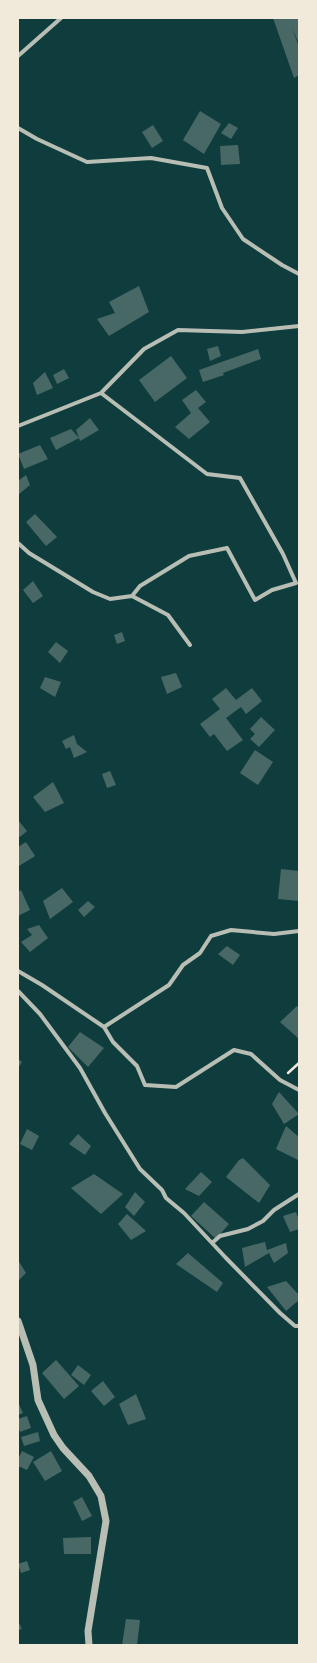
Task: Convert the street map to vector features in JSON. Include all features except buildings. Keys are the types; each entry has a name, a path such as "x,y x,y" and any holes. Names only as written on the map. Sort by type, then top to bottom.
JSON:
{"street":[{"path":"18,56 61,18"},
{"path":"18,128 37,140 87,162 151,158 207,168 222,208 243,239 282,265 299,274"},
{"path":"18,426 101,394 144,349 178,330 242,332 299,326"},
{"path":"101,394 207,474 240,478 283,554 296,583 272,590 254,600 227,548 189,556 140,586 132,596"},
{"path":"18,543 29,553 93,592 110,598 132,596 168,615 190,645"},
{"path":"104,1027 169,986 183,965 200,953 211,936 231,930 274,934 299,931"},
{"path":"18,971 42,985 104,1027 113,1042 137,1066 145,1085 176,1087 234,1050 251,1054 280,1080 299,1090"},
{"path":"18,991 40,1014 80,1068 105,1113 140,1168 162,1190 166,1198 184,1213 280,1313 295,1326 299,1326"},
{"path":"212,1243 220,1236 248,1229 263,1221 274,1210 299,1194"},
{"path":"18,1321 33,1365 38,1400 54,1434 63,1448 90,1476 101,1496 106,1521 88,1631 89,1645"}],"path":[{"path":"280,1080 299,1063"}]}
